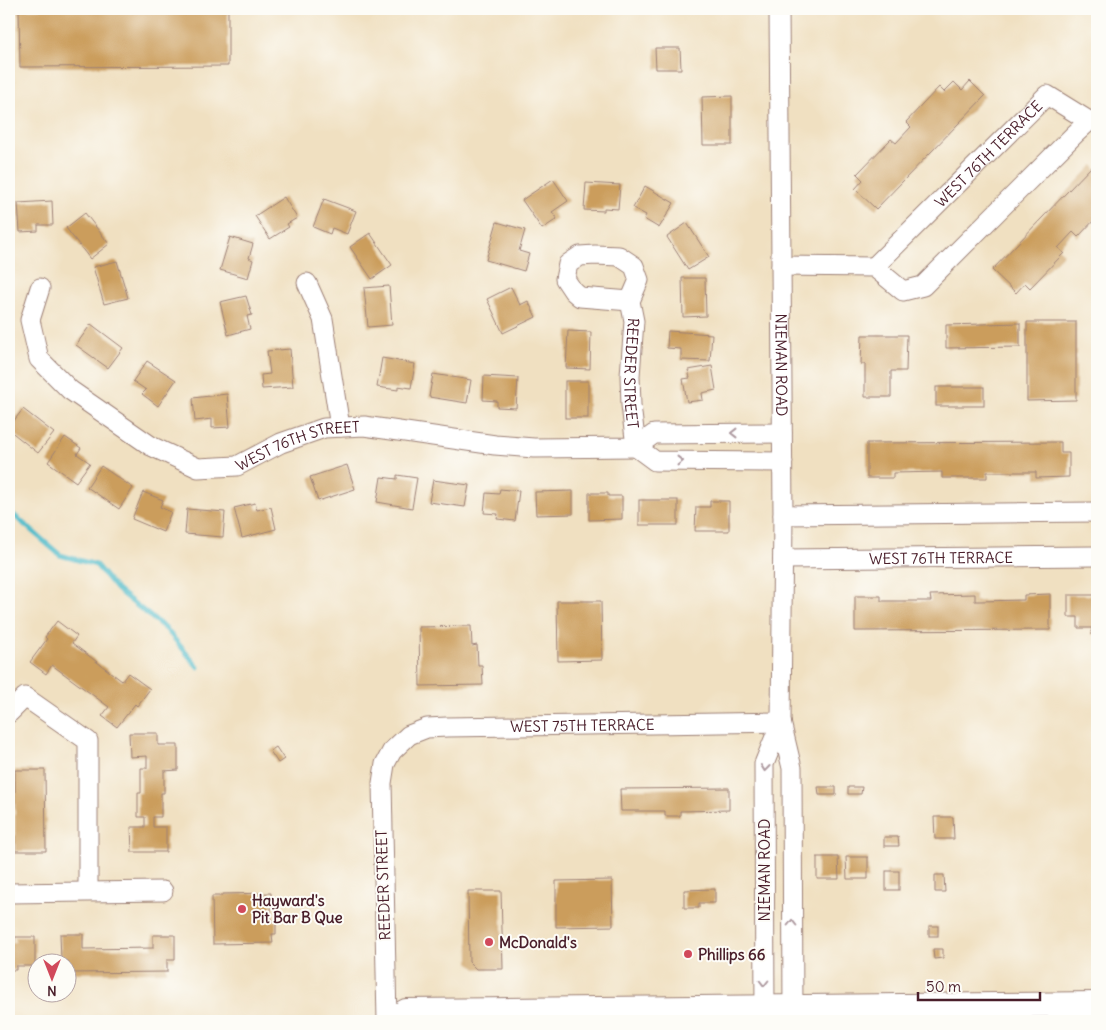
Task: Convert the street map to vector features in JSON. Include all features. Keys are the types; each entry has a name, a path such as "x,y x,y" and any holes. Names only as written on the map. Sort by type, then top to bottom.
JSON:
{"main road":[{"path":"391,1021 406,1011 793,1014 1097,1004"}],"street":[{"name":"NIEMAN ROAD","path":"779,9 783,515 781,722 792,768 793,1014"},
{"name":"WEST 76TH TERRACE","path":"1047,94 1093,121 923,286 903,291 874,267 1047,94"},
{"path":"781,266 874,267"},
{"path":"307,283 323,319 340,427"},
{"name":"WEST 76TH STREET","path":"40,288 30,320 39,359 70,390 151,446 198,468 236,466 280,443 324,428 340,427 364,426 495,445 534,448 636,447"},
{"name":"REEDER STREET","path":"630,301 634,321 631,344 630,386 636,447"},
{"path":"782,433 654,434 636,447 655,461 782,462"},
{"path":"783,515 1097,512"},
{"name":"WEST 76TH TERRACE","path":"783,560 1097,556"},
{"path":"9,713 25,697 88,741 88,891"},
{"name":"NIEMAN ROAD","path":"764,1014 764,764 781,722"},
{"name":"WEST 75TH TERRACE","path":"392,750 409,735 427,728 781,722"},
{"name":"REEDER STREET","path":"387,1021 381,807 385,764 392,750"},
{"path":"9,892 162,891"}],"building":[{"path":"19,9 228,9 228,66 20,67"},
{"path":"851,9 874,9 874,11 851,12"},
{"path":"655,48 680,48 681,69 656,69"},
{"path":"970,81 985,96 876,209 855,189 863,180 857,174 891,139 896,143 911,127 906,122 939,87 944,92 954,82 962,90"},
{"path":"732,96 732,145 703,145 702,97"},
{"path":"1093,165 1097,170 1097,217 1078,237 1073,232 1058,248 1064,253 1030,288 1025,283 1016,293 992,270"},
{"path":"553,179 568,201 552,212 557,219 542,229 522,200"},
{"path":"586,183 620,185 618,209 604,208 604,211 584,210"},
{"path":"645,186 674,203 659,228 644,219 646,215 633,208"},
{"path":"284,197 297,218 287,224 289,227 270,239 255,216"},
{"path":"324,199 356,211 347,234 332,228 330,234 313,227"},
{"path":"52,201 53,225 38,225 38,231 20,232 18,203"},
{"path":"85,213 109,244 90,259 66,228"},
{"path":"497,222 525,230 519,251 529,254 524,271 486,260"},
{"path":"687,223 709,257 688,270 667,237"},
{"path":"370,233 392,265 372,279 350,247"},
{"path":"230,237 253,244 249,258 253,260 248,278 220,270"},
{"path":"117,261 128,298 104,304 93,267"},
{"path":"682,278 705,278 706,316 683,317"},
{"path":"389,286 392,325 368,327 364,288"},
{"path":"511,287 520,305 528,301 536,317 503,333 487,299"},
{"path":"246,296 252,315 247,316 250,329 228,335 220,302"},
{"path":"1027,322 1076,322 1076,400 1027,401"},
{"path":"1020,323 1020,347 946,348 946,325"},
{"path":"91,324 123,348 108,368 76,345"},
{"path":"568,331 591,332 590,369 566,368"},
{"path":"668,331 712,334 710,361 681,360 681,349 667,348"},
{"path":"862,335 907,335 906,371 891,371 891,397 865,397 865,364 861,364"},
{"path":"290,349 293,387 262,389 261,375 270,374 267,351"},
{"path":"382,358 415,364 411,388 398,386 398,390 377,387"},
{"path":"147,361 176,380 158,406 142,394 146,390 133,381"},
{"path":"712,366 716,390 702,393 703,400 687,402 683,379 690,378 688,370"},
{"path":"433,374 471,380 467,403 429,397"},
{"path":"484,376 518,378 516,408 497,407 497,401 483,400"},
{"path":"565,381 588,381 588,418 565,418"},
{"path":"936,387 984,387 984,406 936,406"},
{"path":"227,394 230,427 212,428 212,419 195,421 193,398"},
{"path":"23,409 54,433 38,453 9,430 9,427"},
{"path":"65,437 81,448 77,454 90,463 76,482 48,462"},
{"path":"1061,442 1061,453 1069,453 1069,477 1036,478 1036,472 987,472 987,478 942,478 942,472 893,473 893,478 867,478 867,443"},
{"path":"347,465 355,489 318,501 310,477"},
{"path":"101,466 133,488 119,509 87,487"},
{"path":"397,475 417,478 412,508 377,502 381,477 397,479"},
{"path":"433,480 469,485 465,507 429,502"},
{"path":"500,489 519,491 515,521 497,519 498,514 484,513 486,493 499,494"},
{"path":"573,491 573,514 536,515 535,492"},
{"path":"143,492 163,500 160,507 171,512 163,532 132,519"},
{"path":"589,493 608,493 608,496 622,496 622,519 589,520"},
{"path":"639,500 678,500 678,525 639,525"},
{"path":"710,501 729,501 729,531 695,531 696,507 710,507"},
{"path":"255,503 257,510 271,507 276,529 242,538 234,508"},
{"path":"187,509 225,512 223,537 185,534"},
{"path":"975,594 975,601 979,601 1024,600 1024,595 1050,594 1050,630 855,631 855,596 881,596 881,601 931,601 930,595"},
{"path":"1068,595 1097,595 1097,635 1092,635 1092,628 1078,628 1078,617 1068,617"},
{"path":"557,601 601,601 602,660 558,661"},
{"path":"57,621 77,636 72,643 122,681 128,673 150,689 117,727 102,716 109,707 52,665 46,674 30,662 47,639 45,637"},
{"path":"471,626 472,646 477,645 478,665 482,665 483,685 420,686 419,627"},
{"path":"129,733 158,733 158,745 178,745 178,770 164,771 164,793 161,793 161,817 153,817 153,827 166,827 166,852 132,852 131,827 145,827 145,817 138,817 138,793 141,793 141,768 147,768 147,756 130,757"},
{"path":"276,747 284,759 278,763 270,751"},
{"path":"15,770 45,770 46,851 15,851"},
{"path":"818,787 836,787 836,795 819,795"},
{"path":"848,787 862,787 861,794 848,794"},
{"path":"729,788 729,810 680,811 680,816 665,816 665,811 621,811 620,789"},
{"path":"934,817 953,817 954,839 935,839"},
{"path":"884,837 898,837 899,846 884,846"},
{"path":"817,857 838,857 839,879 817,879"},
{"path":"846,857 868,857 868,879 847,879"},
{"path":"886,871 899,871 899,890 886,890"},
{"path":"935,875 944,875 945,892 935,892"},
{"path":"612,880 613,926 556,927 556,881"},
{"path":"715,889 715,903 699,903 699,908 684,908 684,890"},
{"path":"468,891 501,891 503,969 476,969 469,962"},
{"name":"Hayward's Pit Bar B Que","path":"271,893 271,921 276,921 276,934 272,934 273,943 213,944 212,896"},
{"path":"929,926 938,926 938,936 929,936"},
{"path":"60,934 83,934 83,949 153,948 153,935 175,935 175,960 167,960 167,972 78,973 78,952 61,952"},
{"path":"15,937 35,937 35,952 28,952 28,966 16,966 16,970 9,970 9,942 15,942"},
{"path":"933,949 943,949 943,958 934,959"}],"waterway":[{"path":"9,511 60,555 96,565 116,589 166,629 198,667"}],"place":[{"name":"Hayward's Pit Bar B Que","path":"242,909"},
{"name":"McDonald's","path":"489,942"},
{"name":"Phillips 66","path":"688,954"}]}
